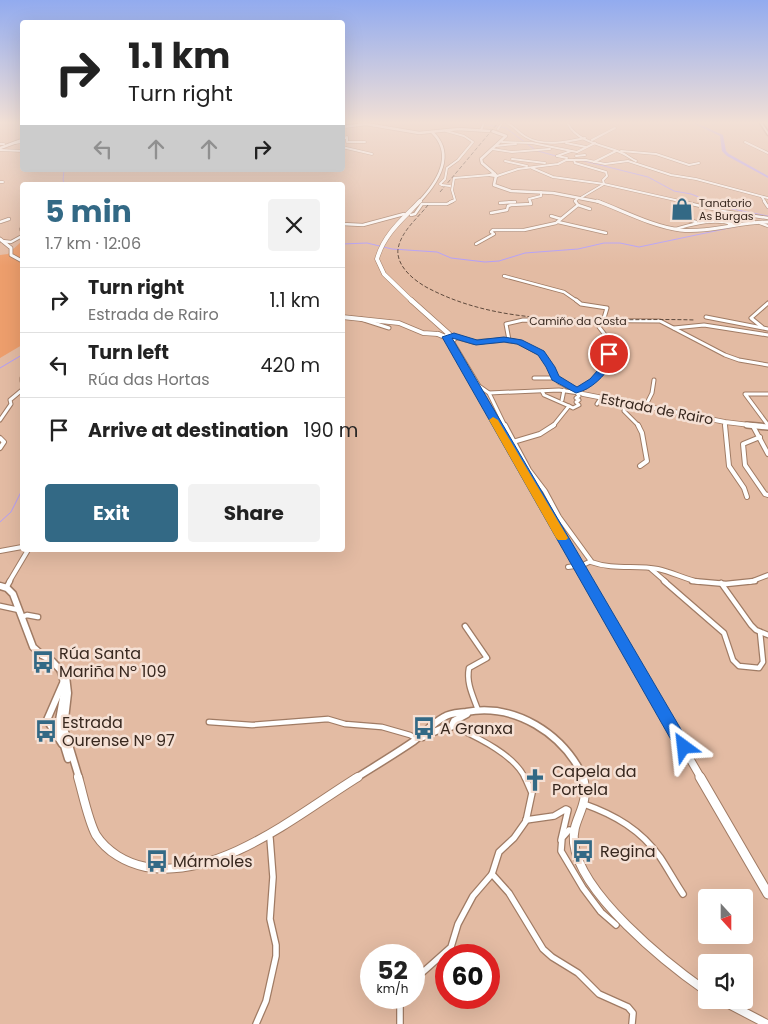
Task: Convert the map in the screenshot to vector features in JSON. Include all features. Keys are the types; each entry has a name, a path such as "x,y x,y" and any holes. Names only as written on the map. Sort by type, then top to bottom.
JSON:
{"main road":[{"path":"441,171 439,177 380,246 377,260 384,274 434,320 444,335 768,894"}],"street":[{"path":"446,171 445,179 440,184 451,186"},
{"path":"490,171 493,175 494,185 501,189 584,198 652,224 672,229 694,230 732,223"},
{"path":"411,215 415,214 422,204 447,204 455,200 451,186 454,178 493,175 512,171"},
{"path":"538,171 553,177 604,184 768,218"},
{"path":"601,171 608,175 603,180 604,184"},
{"path":"660,171 768,199"},
{"path":"493,175 492,184 500,189 554,194"},
{"path":"590,209 578,205 575,201 584,198 604,184"},
{"path":"491,212 507,210 508,206 511,205 532,203 530,198 541,196 542,193 584,198 672,229 696,230 755,222"},
{"path":"762,198 768,207"},
{"path":"500,203 530,201"},
{"path":"476,244 494,234 491,232 493,230 524,230 560,221 578,205"},
{"path":"345,224 363,225 404,214"},
{"path":"743,214 744,218 768,226"},
{"path":"551,216 560,221 606,233"},
{"path":"674,216 698,222 768,222"},
{"path":"0,222 9,219"},
{"path":"672,229 698,222"},
{"path":"727,226 732,223"},
{"path":"1,240 11,242 20,237"},
{"path":"1,240 11,248 11,255 20,260"},
{"path":"489,393 564,390 578,392 586,387 609,363 609,340 600,326 606,308 581,304 567,293 504,276"},
{"path":"768,303 750,318 768,329"},
{"name":"Estrada de Rairo","path":"345,317 399,323 424,333 476,342 509,340 519,342 541,353 551,367 555,378 578,392 726,422 768,426"},
{"path":"706,317 732,320 768,335"},
{"path":"361,319 389,328"},
{"name":"Camiño da Costa","path":"506,324 523,320 660,321 673,328"},
{"path":"506,324 509,340"},
{"path":"673,328 714,326 762,327"},
{"path":"673,328 725,355 738,360 768,365"},
{"path":"458,338 452,341 479,386 489,393 529,470 545,490 559,517 591,562 604,567 661,570 691,580 721,583 750,583 768,575"},
{"path":"534,378 555,378"},
{"path":"645,407 652,393 654,380"},
{"path":"561,383 564,390 562,400"},
{"path":"542,391 544,395 573,408 579,405 576,402 579,400 576,398 579,396 578,392"},
{"path":"0,420 12,404 10,400 20,392"},
{"path":"768,394 744,394 768,426"},
{"path":"597,404 601,398"},
{"path":"625,403 624,411 640,424 644,437 643,445 647,461 640,466"},
{"path":"513,442 531,438 552,427 558,415 569,406"},
{"path":"726,422 729,454 727,459 728,465 746,490 746,497"},
{"path":"753,426 768,454"},
{"path":"760,437 743,444 745,465 765,494 768,495"},
{"path":"0,438 4,444 0,448"},
{"path":"1,552 20,547"},
{"path":"27,552 3,587 13,594 33,647 58,668 64,680 58,726 79,784"},
{"path":"584,565 591,562"},
{"path":"568,567 575,566"},
{"path":"650,569 724,633 734,660 739,666 759,668 763,662 760,632"},
{"path":"721,583 750,625 768,635"},
{"path":"0,606 19,610"},
{"path":"22,616 38,617"},
{"path":"465,626 487,658 469,668 468,672 476,711"},
{"path":"39,653 53,660 61,667 68,681 69,694 64,712 65,733"},
{"path":"48,720 64,680"},
{"path":"59,717 69,694"},
{"path":"234,852 414,741 450,722 476,711 494,709 514,713 547,732 570,756 582,775 586,793 574,831 574,844 579,860 612,907 659,956 698,985"},
{"path":"48,720 56,713 59,717 91,824 98,838 106,848 128,862 152,868 177,869 214,861 270,838 287,821"},
{"path":"48,720 64,746"},
{"path":"208,722 252,725 328,720 345,724 382,727 410,735 414,741"},
{"path":"414,741 440,721 450,722 491,745 522,771 532,793 526,820 514,838 499,852 492,874 473,896 458,924 451,946 425,970"},
{"path":"584,804 603,810 627,823 660,857 682,894"},
{"path":"526,820 554,816 566,809 568,810 560,839 562,843"},
{"path":"574,831 568,830 562,838 561,851 583,888 601,912 616,925"},
{"path":"256,1024 266,1001 276,956 276,945 270,919 273,877 270,838"},
{"path":"492,874 506,886 512,900 538,944 549,954 578,973 604,997 630,1008 634,1016 632,1024"},
{"path":"400,1009 400,1024"},
{"path":"738,1009 767,1024"}],"shaded area":[{"path":"20,243 20,346 0,358 0,255 8,254"}],"waterway":[{"path":"623,171 648,177 674,191 691,194 727,208 768,216"},
{"path":"757,171 768,177"},
{"path":"64,172 64,182"},
{"path":"345,244 367,243 392,249 437,252 451,258 485,262 499,261 525,253 578,249 604,243 620,243 639,247 739,226"},
{"path":"0,368 20,356"},
{"path":"0,522 11,512 20,494"}],"railway":[{"path":"440,192 458,171"},
{"path":"428,205 403,236 398,249 398,255 402,266 410,276 426,287 457,301 523,316 558,319 695,320"}],"slow traffic":[{"path":"493,420 562,538"}],"place":[{"name":"Tanatorio As Burgas","path":"682,209"},
{"name":"Rúa Santa Mariña Nº 109","path":"43,662"},
{"name":"A Granxa","path":"424,728"},
{"name":"Estrada Ourense Nº 97","path":"46,731"},
{"name":"Capela da Portela","path":"535,780"},
{"name":"Regina","path":"583,851"},
{"name":"Mármoles","path":"157,861"}],"route":[{"path":"609,354 609,363 593,381 586,387 576,390 555,378 551,367 541,353 519,342 504,340 476,342 449,335 446,337 684,747"}]}
